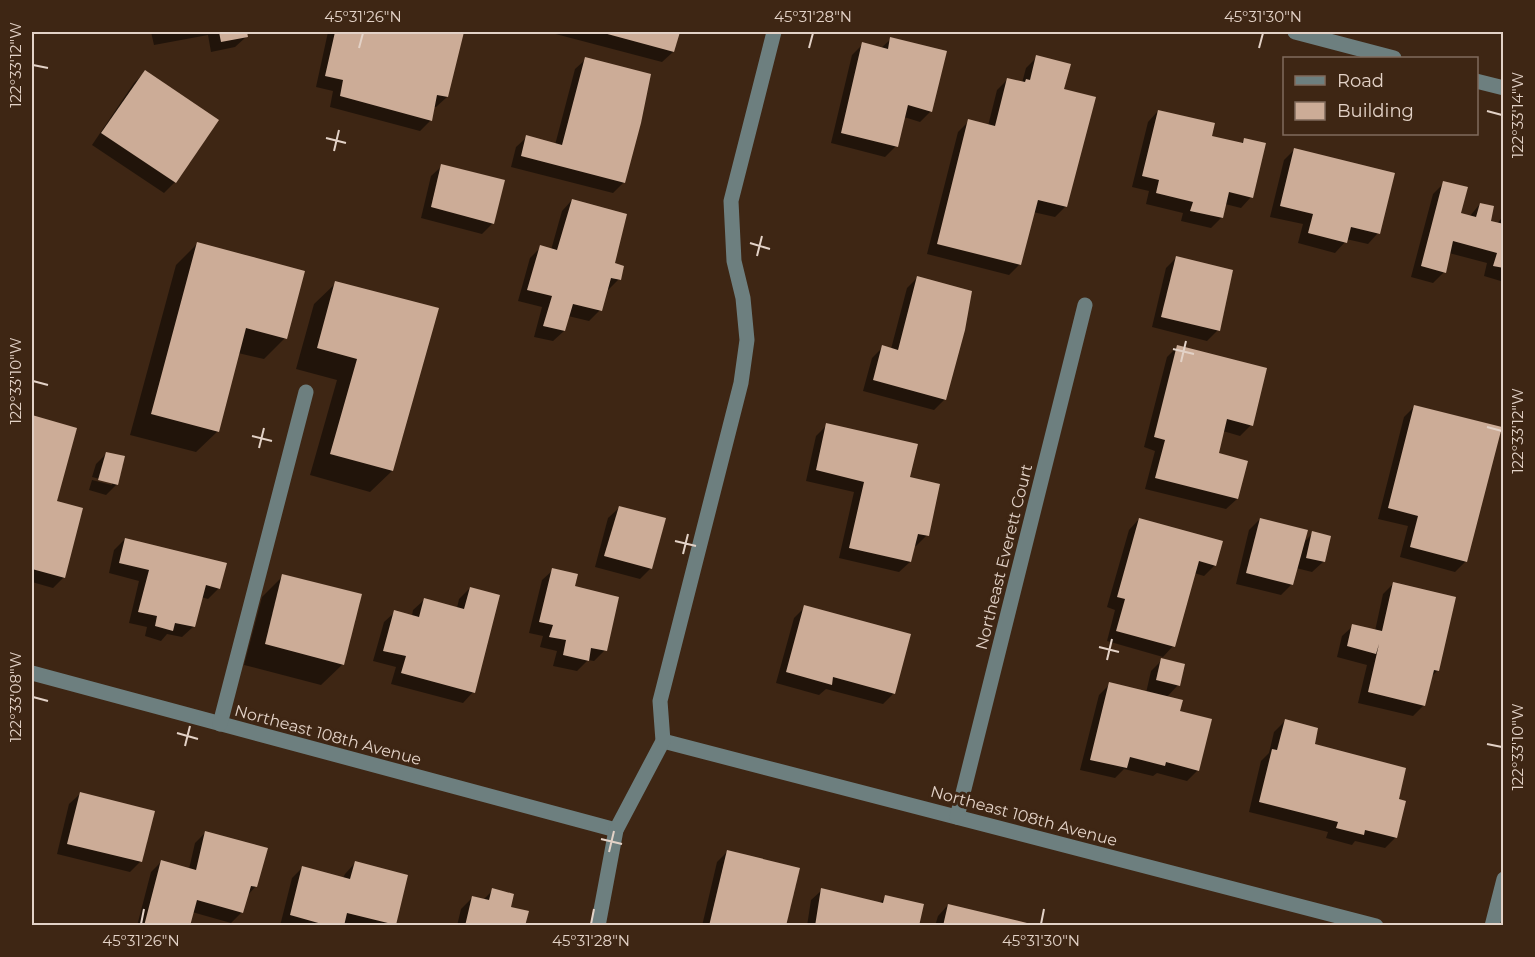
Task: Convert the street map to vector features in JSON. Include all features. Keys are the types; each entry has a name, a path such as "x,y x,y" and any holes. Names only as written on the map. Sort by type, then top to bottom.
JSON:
{"street":[{"path":"598,926 616,830 663,741 660,701 741,383 747,340 743,298 734,261 731,201 774,32"},
{"path":"1295,32 1390,57"},
{"path":"1478,82 1503,88"},
{"name":"Northeast Everett Court","path":"957,817 1085,305"},
{"path":"220,724 306,392"},
{"name":"Northeast 108th Avenue","path":"32,674 616,830"},
{"name":"Northeast 108th Avenue","path":"663,741 1376,926"},
{"path":"1492,926 1503,879"}],"building":[{"path":"219,32 247,32 248,37 221,42"},
{"path":"335,32 464,32 448,97 437,95 432,121 340,96 343,80 325,76"},
{"path":"600,32 680,32 674,52"},
{"path":"890,37 947,51 932,112 908,105 898,147 841,133 862,42 888,49"},
{"path":"1036,55 1071,64 1064,89 1096,97 1067,207 1038,200 1021,265 937,244 968,119 995,126 1007,78 1025,82 1026,79 1030,80"},
{"path":"585,57 651,74 625,183 521,156 526,135 562,145"},
{"path":"145,70 219,120 176,183 101,133"},
{"path":"1158,110 1215,123 1212,136 1243,143 1244,138 1266,143 1253,198 1229,192 1223,218 1190,211 1193,202 1156,193 1159,180 1142,176"},
{"path":"1294,148 1395,173 1380,234 1351,227 1347,243 1308,233 1313,214 1280,206"},
{"path":"441,164 505,180 494,224 431,207"},
{"path":"1443,181 1468,187 1461,213 1476,217 1480,203 1494,206 1491,221 1504,224 1504,268 1493,266 1497,253 1453,241 1446,273 1421,266"},
{"path":"572,199 627,214 615,263 624,266 621,280 611,278 602,311 573,304 565,331 543,326 552,296 527,290 540,245 557,250"},
{"path":"197,242 305,271 287,339 246,328 219,432 151,414"},
{"path":"1176,256 1233,270 1220,331 1161,317"},
{"path":"917,276 972,291 965,330 946,400 873,380 882,345 898,350"},
{"path":"335,281 439,308 393,471 330,454 357,359 317,348"},
{"path":"1177,345 1267,368 1253,426 1227,419 1219,453 1248,461 1238,499 1155,478 1165,440 1154,437"},
{"path":"1414,405 1502,427 1467,562 1410,547 1418,516 1388,508"},
{"path":"32,415 77,428 57,501 83,508 65,578 32,569"},
{"path":"826,423 918,444 910,477 940,484 929,536 918,534 911,562 849,548 864,482 816,470"},
{"path":"106,452 125,456 118,485 98,480"},
{"path":"619,506 666,518 652,569 604,556"},
{"path":"1139,518 1223,541 1216,566 1199,561 1175,647 1116,631 1125,599 1117,597"},
{"path":"1260,518 1308,530 1293,585 1246,573"},
{"path":"1312,531 1331,536 1325,562 1306,558"},
{"path":"125,538 227,563 220,589 206,585 195,627 175,623 173,631 155,626 157,616 138,612 149,570 119,563"},
{"path":"552,568 578,574 575,586 619,597 607,651 591,648 589,661 563,655 566,640 549,637 553,625 539,622"},
{"path":"282,574 362,594 344,665 265,644"},
{"path":"1393,582 1456,597 1439,671 1434,670 1425,706 1368,692 1379,644 1376,654 1347,646 1352,624 1382,631"},
{"path":"470,587 500,595 475,693 401,673 406,656 383,651 394,610 419,617 424,598 464,609"},
{"path":"804,605 911,634 895,694 833,677 832,685 786,672"},
{"path":"1161,658 1185,664 1180,686 1156,680"},
{"path":"1109,682 1183,700 1180,711 1212,719 1199,771 1166,762 1165,766 1130,757 1127,768 1090,760"},
{"path":"1285,719 1318,728 1315,744 1406,768 1399,799 1406,801 1397,838 1365,830 1364,835 1336,828 1338,822 1259,802 1272,749 1277,750"},
{"path":"80,792 155,811 142,862 67,844"},
{"path":"205,831 268,848 257,887 251,886 243,913 197,900 190,926 144,926 161,860 196,870"},
{"path":"727,850 800,868 786,926 709,926"},
{"path":"355,861 408,875 396,925 347,913 344,926 329,926 290,915 302,866 350,879"},
{"path":"492,888 514,894 511,907 529,911 525,926 465,926 472,896 489,900"},
{"path":"821,888 883,903 885,895 924,904 919,926 815,926"},
{"path":"948,904 1027,923 1026,926 943,926"}]}
